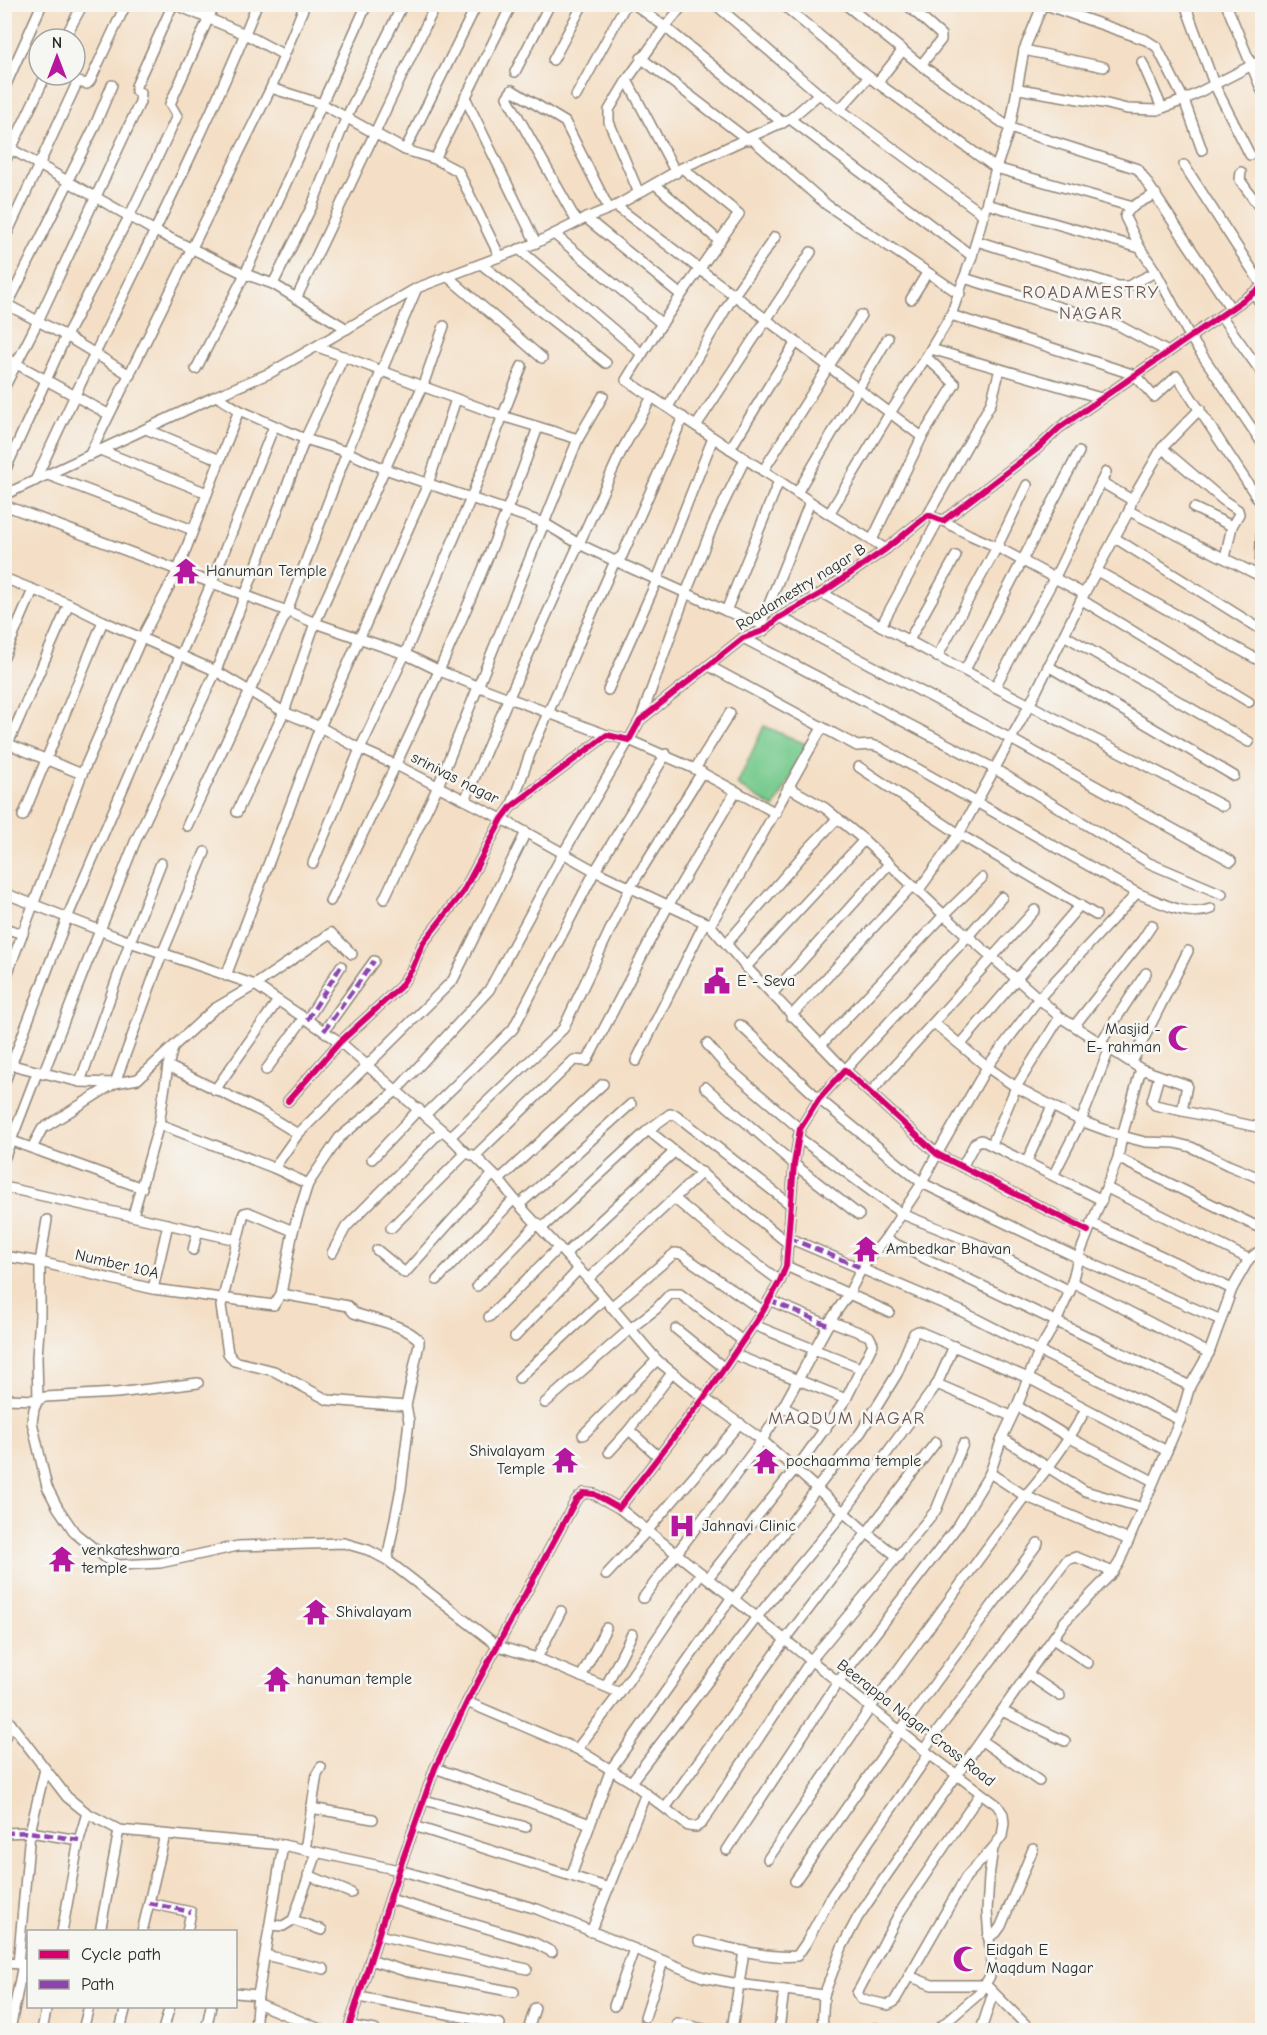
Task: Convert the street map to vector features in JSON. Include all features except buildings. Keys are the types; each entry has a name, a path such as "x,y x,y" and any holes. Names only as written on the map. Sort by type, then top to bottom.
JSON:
{"street":[{"path":"4,89 42,4"},
{"path":"71,27 83,4"},
{"path":"4,240 77,82 87,84 90,81 126,4"},
{"path":"4,388 38,321 140,102 141,93 136,91 136,86 173,4 245,34 284,55"},
{"path":"4,473 66,336 129,217 177,116 170,104 215,4"},
{"path":"35,481 73,396 155,231 257,4"},
{"path":"89,456 271,88 305,4"},
{"path":"196,369 245,274 367,4"},
{"path":"273,284 312,206 347,116 403,4"},
{"path":"296,299 435,4"},
{"path":"405,150 477,4"},
{"path":"435,159 512,4"},
{"path":"515,72 550,4"},
{"path":"553,60 583,4"},
{"path":"576,96 626,4"},
{"path":"634,4 787,121 972,256"},
{"path":"638,192 608,115 609,110 641,58 684,4"},
{"path":"715,4 819,94 984,215"},
{"path":"782,4 873,80 996,168 1133,207"},
{"path":"845,4 921,64 1010,128 1138,169 1232,309"},
{"path":"906,4 941,35 941,40 921,64"},
{"path":"829,514 929,353 951,315 960,294 996,168 1010,128 1019,89 1024,50 1043,4 1146,40 1157,47 1184,100 1202,150"},
{"path":"1185,4 1214,84 1250,155"},
{"path":"1226,4 1263,91"},
{"path":"840,110 903,50"},
{"path":"1024,50 1104,67"},
{"path":"641,58 750,139 827,205 960,294"},
{"path":"1019,89 1127,109 1157,110 1184,100 1263,60"},
{"path":"1142,62 1162,108"},
{"path":"627,80 679,170 739,214 681,295 626,380 810,502 886,549"},
{"path":"112,85 6,307 66,336 130,375"},
{"path":"4,164 8,147 40,87"},
{"path":"271,88 322,104 405,150 435,159 458,171 500,257"},
{"path":"681,295 581,220 507,97 512,90 565,122 612,207 701,270 922,437"},
{"path":"4,495 270,373 417,288 536,243 612,207 679,170 787,121 819,94"},
{"path":"465,97 536,243"},
{"path":"8,147 155,231 245,274 273,284 347,329"},
{"path":"881,626 941,520 1038,449 1059,428 1263,286 1184,165"},
{"path":"1241,172 1240,180 1263,211"},
{"path":"655,184 719,242"},
{"path":"1156,194 1126,212 1125,218 1190,337 1263,443"},
{"path":"987,204 1140,248"},
{"path":"554,234 662,324"},
{"path":"668,407 734,295 775,237"},
{"path":"977,241 1118,286 1128,286 1156,272"},
{"path":"519,249 642,354"},
{"path":"696,426 811,252"},
{"path":"481,264 606,363"},
{"path":"911,299 927,273"},
{"path":"447,276 542,358"},
{"path":"964,278 1118,325 1168,352"},
{"path":"187,826 287,611 347,452 417,288"},
{"path":"1254,293 1263,306"},
{"path":"763,471 861,315"},
{"path":"951,315 1135,375 1154,397 1177,376 1262,505 1261,577 1129,511"},
{"path":"1221,316 1263,373"},
{"path":"237,812 284,712 315,623 423,385 444,326"},
{"path":"797,493 888,338"},
{"path":"730,449 796,342"},
{"path":"318,347 502,416 578,439"},
{"path":"929,353 1000,369 1101,398"},
{"path":"872,540 922,437 955,384 929,353"},
{"path":"4,1159 135,842 216,672 305,439 344,356"},
{"path":"4,357 108,414"},
{"path":"313,863 360,749 405,654 471,498 522,366"},
{"path":"1000,369 991,404 928,515 1055,577 1249,702"},
{"path":"216,396 239,410 305,439 544,523 579,544 762,627 810,502"},
{"path":"384,899 438,786 578,439 603,396"},
{"path":"465,800 509,697 621,452 652,397"},
{"path":"226,976 320,727 428,484 456,399"},
{"path":"791,1016 915,888 959,834 1030,704 1129,511 1132,500 1162,448 1200,409"},
{"path":"4,983 8,965 35,904 82,774 141,639 178,570 239,410"},
{"path":"511,807 530,753 615,561 622,556 683,417"},
{"path":"4,1083 8,1064 67,918 212,582 274,426"},
{"path":"330,902 440,671 508,510 538,427"},
{"path":"146,429 220,460"},
{"path":"608,690 657,580 712,438"},
{"path":"1162,448 1238,510 1239,514 1232,526 1224,558"},
{"path":"100,450 207,493"},
{"path":"965,670 1079,452"},
{"path":"640,720 713,525 745,459"},
{"path":"995,687 1055,577 1106,472"},
{"path":"48,476 193,530"},
{"path":"726,611 779,481"},
{"path":"1101,482 1132,500"},
{"path":"937,657 997,547 1027,485"},
{"path":"4,505 315,623 405,654 440,671 548,713 666,754 776,813"},
{"path":"1194,508 1232,526"},
{"name":"Roadamestry nagar B","path":"281,1294 293,1231 308,1184 339,1138 396,1091 489,990 564,852 640,720 743,638 822,593 886,549 928,515"},
{"path":"1114,538 1263,630"},
{"path":"908,642 956,556"},
{"path":"1097,571 1263,662"},
{"name":"srinivas nagar","path":"4,578 69,604 216,672 284,712 320,727 438,786 564,852 595,871 708,924 791,1016 845,1070 937,1154 1090,1227 1232,1289"},
{"path":"4,657 33,590"},
{"path":"822,593 908,642 1223,806"},
{"path":"69,604 6,748 47,759 82,774"},
{"path":"780,617 1011,739 1231,861"},
{"path":"23,816 103,621"},
{"path":"1064,635 1249,742"},
{"path":"743,638 995,769 1149,863 1222,894"},
{"path":"709,666 857,746 879,747 1137,892 1173,908 1199,913 1211,909"},
{"path":"1048,666 1234,776"},
{"path":"450,1137 563,1029 630,888 730,713"},
{"path":"636,1060 708,924 746,868 822,728"},
{"path":"288,1101 340,1042 400,987 412,969 423,943 463,892 502,819 511,807 608,735"},
{"path":"372,1159 513,1029 595,871 666,754"},
{"path":"859,767 959,834 1096,915"},
{"path":"788,787 838,818 1060,1017 1141,1069 1187,1085 1182,1111"},
{"path":"391,1228 574,1060 587,1061 668,906 736,791"},
{"path":"727,943 838,818"},
{"path":"274,1168 298,1134 453,980 526,832"},
{"path":"746,967 864,840"},
{"path":"32,1148 42,1129 116,1083 162,954 205,852"},
{"path":"80,1082 161,863"},
{"path":"772,994 889,864"},
{"path":"821,1045 981,878"},
{"path":"643,1598 762,1440 862,1268 885,1239 922,1183 987,1067 1040,998 1137,892"},
{"path":"4,893 162,954 255,985 277,1002 340,1042 496,1177 657,1360 762,1440 867,1533 898,1557"},
{"path":"619,1508 704,1398 723,1367 754,1325 780,1281 786,1266 794,1164 799,1133 819,1099 1002,897"},
{"path":"961,1044 1080,905"},
{"path":"870,1093 1035,910"},
{"path":"1075,1025 1152,925"},
{"path":"4,928 23,934"},
{"path":"8,1064 80,1082 116,1083 138,1079 214,1009 255,985 331,933 352,954"},
{"path":"1132,1062 1188,951"},
{"path":"324,1031 374,962"},
{"path":"266,1070 306,1019 341,966"},
{"path":"1101,1042 1146,973"},
{"path":"215,1090 277,1002"},
{"path":"992,1144 1016,1087 1060,1017"},
{"path":"934,1023 987,1067 1016,1087 1081,1121 1144,1142 1175,1143 1191,1147 1263,1179"},
{"path":"740,1025 819,1099 922,1183 1078,1258 1221,1320"},
{"path":"707,1044 726,1066 799,1133 902,1214 977,1244 1209,1353"},
{"path":"133,1215 159,1124 173,1048"},
{"path":"1054,1174 1081,1121 1109,1050"},
{"path":"168,1066 262,1112 298,1134"},
{"path":"726,1850 838,1682 959,1524 990,1473 1002,1438 1039,1351 1056,1322 1071,1287 1078,1258 1118,1158 1141,1069"},
{"path":"1159,1076 1152,1104 1263,1128"},
{"path":"377,1250 405,1273 496,1177 603,1084"},
{"path":"705,1087 794,1164 859,1215"},
{"path":"437,1280 517,1202 631,1104"},
{"path":"1027,1161 1052,1106"},
{"path":"477,1286 540,1226 648,1130 670,1114 676,1115 791,1205"},
{"path":"159,1124 274,1168 308,1184"},
{"path":"332,1253 346,1227 442,1130"},
{"path":"648,1130 789,1241 862,1268 963,1312 1180,1420"},
{"path":"962,1167 978,1140 992,1144 1102,1200"},
{"path":"12,1141 142,1188"},
{"path":"489,1317 674,1152"},
{"path":"1118,1158 1263,1229"},
{"path":"588,1279 702,1172"},
{"path":"4,1187 237,1240"},
{"path":"1107,1188 1249,1259"},
{"path":"675,1199 724,1240 780,1281"},
{"path":"293,1231 248,1212 244,1213 221,1306 228,1353 234,1361 274,1371 328,1400 406,1406"},
{"path":"47,1220 40,1262 38,1400 32,1422 47,1487 58,1508 75,1533 106,1559 118,1565 160,1563 238,1546 344,1543 368,1550 387,1560 498,1646 537,1658 620,1694"},
{"path":"153,1289 168,1224"},
{"path":"193,1250 198,1230"},
{"path":"885,1239 1190,1386"},
{"path":"822,2031 824,1995 842,1947 858,1917 1065,1621 1113,1572 1130,1540 1180,1420 1190,1386 1209,1353 1232,1289 1249,1259 1263,1249"},
{"path":"519,1378 608,1303 675,1253 681,1254 763,1311"},
{"name":"Number 10A","path":"4,1256 40,1262 153,1289 274,1305 281,1294"},
{"path":"786,1266 889,1312"},
{"path":"515,1337 579,1269"},
{"path":"281,1294 348,1306 354,1313 404,1330 419,1340 406,1406 409,1421 401,1488 387,1560"},
{"path":"545,1403 656,1309 670,1294 680,1294 743,1341"},
{"path":"577,1749 620,1694 704,1576 796,1469 826,1429 846,1399 873,1344 869,1336 769,1300"},
{"path":"754,1325 860,1368"},
{"path":"676,1329 723,1367"},
{"path":"571,1876 610,1769 733,1598 861,1432 897,1374 914,1333 918,1330 1028,1378 1167,1451"},
{"path":"631,1782 757,1617 844,1512 937,1384 954,1346"},
{"path":"733,1354 846,1399"},
{"path":"583,1436 657,1360"},
{"path":"609,1452 629,1430 672,1373"},
{"path":"4,1399 38,1400 45,1397 117,1393 198,1383"},
{"path":"937,1384 1011,1416"},
{"path":"1017,1406 1070,1438 1153,1481"},
{"path":"783,1407 826,1429"},
{"path":"768,1859 871,1707 1025,1496 1049,1468 1070,1438 1086,1409"},
{"path":"606,1575 740,1423"},
{"path":"629,1430 658,1456"},
{"path":"1002,1438 1085,1491 1143,1508"},
{"path":"666,1807 785,1640 936,1442"},
{"path":"467,1702 577,1749 631,1782 688,1826 696,1827 702,1823 811,1660 936,1510 963,1444"},
{"path":"990,1473 1025,1496 1130,1540"},
{"name":"Beerappa Nagar Cross Road","path":"349,2028 399,1870 435,1768 467,1702 576,1500 584,1493 594,1494 619,1508 980,1794 997,1805 1003,1814 1004,1823 1002,1836 993,1848 988,1896 988,1937 991,1964 990,1976 986,1985"},
{"path":"795,1881 900,1731 1038,1543"},
{"path":"699,1941 744,1951 788,1957 797,1956 802,1951 832,1895 926,1751 1067,1560 1076,1557 1113,1572"},
{"path":"537,1658 561,1611"},
{"path":"581,1677 606,1628"},
{"path":"606,1686 632,1634"},
{"path":"1053,1639 1088,1663"},
{"path":"1029,1674 1060,1696"},
{"path":"1002,1711 1065,1741"},
{"path":"4,1715 67,1797 87,1813 119,1830 283,1845 399,1870 537,1909 702,1977 824,1995"},
{"path":"4,1740 11,1724"},
{"path":"982,1741 1039,1781"},
{"path":"305,1850 317,1774 321,1767"},
{"path":"435,1768 590,1824"},
{"path":"10,2031 23,1964 30,1832 45,1769"},
{"path":"591,1932 646,1793"},
{"path":"980,1794 900,1912 857,1994 861,1999 888,2005 894,2002 966,1877 993,1848"},
{"path":"423,1800 526,1827"},
{"path":"311,1808 373,1819"},
{"path":"62,1930 79,1840 87,1813"},
{"path":"414,1826 609,1888"},
{"path":"100,1930 119,1830"},
{"path":"4,1833 30,1832 79,1840"},
{"path":"142,1930 165,1835"},
{"path":"255,2031 283,1845"},
{"path":"988,1937 996,1933 1001,1926 1033,1849"},
{"path":"270,1925 283,1926 293,1920 317,1853"},
{"path":"308,1875 351,1893"},
{"path":"390,1899 533,1942 552,1952"},
{"path":"149,1903 191,1912 187,1930"},
{"path":"293,1920 322,1930"},
{"path":"378,1935 528,1969"},
{"path":"614,2006 634,1949"},
{"path":"732,2031 744,1951"},
{"path":"265,1955 324,1970"},
{"path":"370,1960 405,1971 514,1992"},
{"path":"645,2017 663,1962"},
{"path":"4,1963 23,1964"},
{"path":"909,1976 932,1985 986,1985"},
{"path":"986,1985 1026,2028"},
{"path":"938,2031 986,1985"},
{"path":"779,2031 784,1990"},
{"path":"237,1993 258,1999 322,2031"},
{"path":"981,2031 993,1994"},
{"path":"359,1997 500,2024"},
{"path":"528,2031 535,2007"},
{"path":"42,2031 47,2008"},
{"path":"83,2031 89,2008"},
{"path":"120,2031 126,2008"},
{"path":"163,2031 170,2008"},
{"path":"206,2031 211,2008"},
{"path":"677,2023 708,2031"},
{"path":"349,2028 375,2031"}],"green space":[{"path":"764,726 808,745 774,808 737,785"}],"marked path":[{"path":"324,1031 374,961"},
{"path":"307,1020 341,966"},
{"path":"789,1238 862,1268"},
{"path":"769,1300 828,1325"},
{"path":"4,1833 30,1832 79,1840"},
{"path":"149,1903 191,1912"}],"cycle path":[{"path":"288,1101 340,1042 400,987 412,969 423,943 463,892 502,819 511,807 607,735 629,740 640,720 743,638 763,631 780,617 822,593 886,549 928,515 943,521 1037,449 1059,428 1262,287"},
{"path":"348,2030 399,1870 435,1768 467,1702 576,1500 584,1493 594,1494 619,1508 704,1398 763,1311 786,1266 794,1164 800,1129 819,1099 845,1070 937,1154 1088,1231"}],"place":[{"name":"Hanuman Temple","path":"186,571"},
{"name":"E - Seva","path":"717,981"},
{"name":"Masjid - E- rahman","path":"1181,1038"},
{"name":"Ambedkar Bhavan","path":"866,1249"},
{"name":"Shivalayam Temple","path":"565,1460"},
{"name":"pochaamma temple","path":"766,1461"},
{"name":"Jahnavi Clinic","path":"682,1526"},
{"name":"venkateshwara temple","path":"62,1559"},
{"name":"Shivalayam","path":"316,1612"},
{"name":"hanuman temple","path":"277,1679"},
{"name":"Eidgah E Maqdum Nagar","path":"966,1959"}],"district":[{"name":"ROADAMESTRY NAGAR","path":"1091,302"},
{"name":"MAQDUM NAGAR","path":"847,1418"}]}
